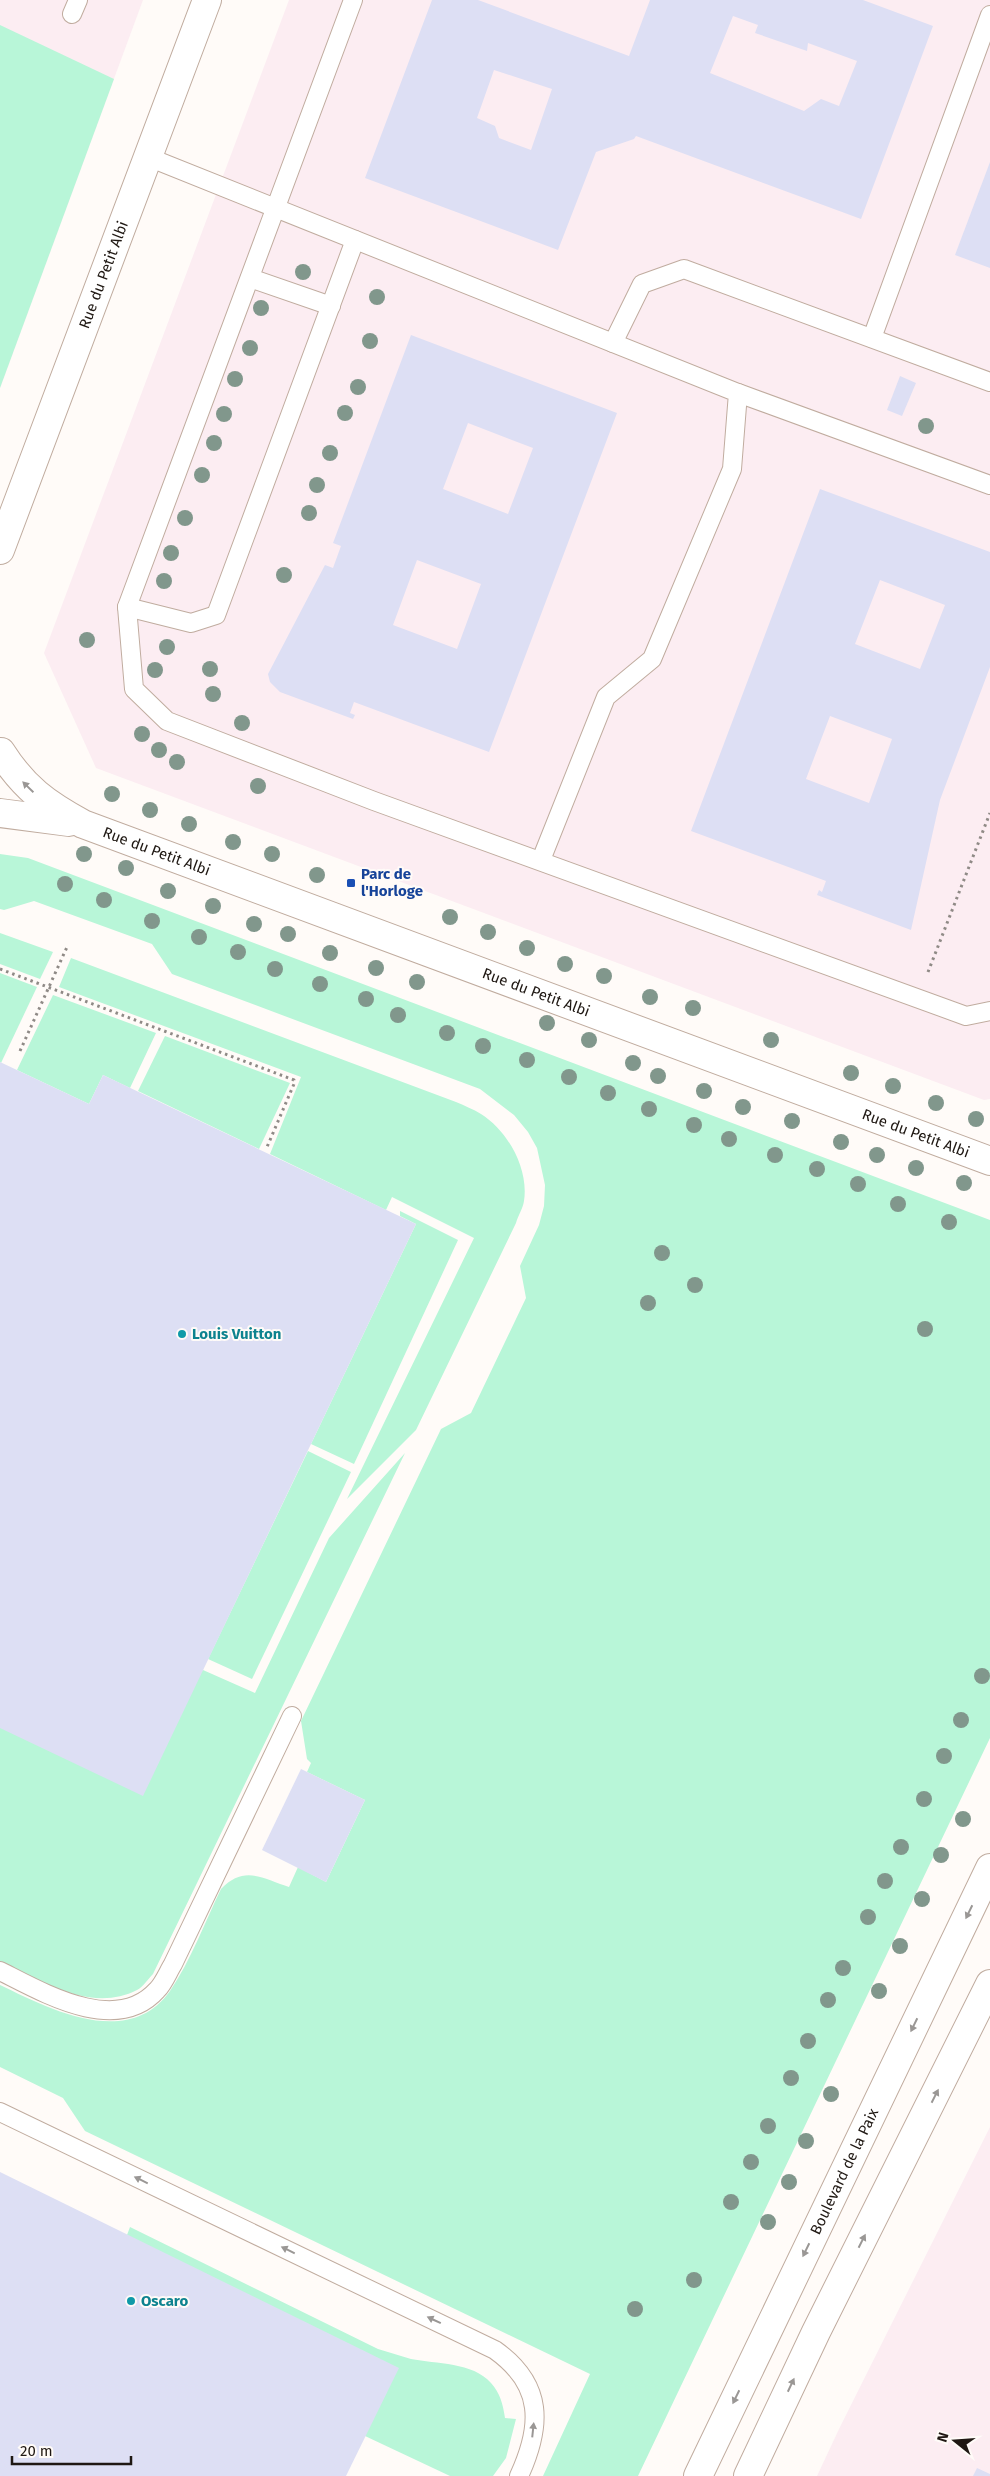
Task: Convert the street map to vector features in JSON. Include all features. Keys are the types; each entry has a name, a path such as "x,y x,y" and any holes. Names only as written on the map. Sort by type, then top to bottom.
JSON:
{"street":[{"name":"Rue du Petit Albi","path":"0,550 208,0"},
{"name":"Rue du Petit Albi","path":"0,751 25,785 53,808 83,824 990,1161"},
{"path":"0,751 3,764 0,784"},
{"name":"Rue du Petit Albi","path":"0,813 83,824"},
{"name":"Boulevard de la Paix","path":"698,2476 990,1868"},
{"path":"748,2476 816,2332 990,1984"}],"lane":[{"path":"353,0 127,607 134,689 167,721 374,801 541,860 966,1016 990,1011"},
{"path":"872,338 990,15"},
{"path":"148,157 738,393 990,485"},
{"path":"127,607 191,623 216,615 355,240"},
{"path":"613,343 642,284 684,269 990,382"},
{"path":"250,278 331,306"},
{"path":"541,860 606,697 652,659 732,469 738,393"},
{"path":"0,1971 50,1995 89,2008 109,2010 125,2007 144,2001 158,1990 173,1964 292,1716"},
{"path":"0,2112 495,2350 519,2369 531,2393 534,2410 533,2437 519,2476"}],"path":[{"path":"918,999 990,813"},
{"path":"20,1051 67,947"},
{"path":"0,969 294,1080 267,1147"}],"shaded area":[{"path":"0,0 143,0 0,388"},
{"path":"289,0 990,0 990,1099 984,1100 96,768 44,653"},
{"path":"990,2127 990,2476 817,2476 840,2427"}],"green space":[{"path":"0,25 114,79 0,388"},
{"path":"0,854 28,858 990,1220 990,1738 638,2476 543,2476 590,2374 85,2131 63,2098 0,2067 0,1985 65,2013 88,2019 111,2021 133,2018 153,2009 170,1991 191,1954 221,1889 229,1882 246,1875 262,1877 289,1887 298,1867 326,1882 365,1800 307,1772 311,1763 307,1759 301,1721 441,1429 471,1413 526,1298 520,1266 539,1225 544,1206 545,1185 537,1148 528,1132 514,1115 480,1089 172,974 152,944 34,901 4,910 0,909"},
{"path":"0,933 53,952 40,979 0,964"},
{"path":"71,958 466,1106 491,1121 500,1130 514,1152 520,1164 525,1189 523,1204 516,1223 416,1430 347,1499 474,1238 392,1197 386,1210 270,1154 301,1077 59,987"},
{"path":"0,973 37,987 1,1063 0,1062"},
{"path":"53,995 156,1033 130,1088 103,1075 89,1104 17,1070"},
{"path":"165,1036 290,1083 259,1149 138,1091"},
{"path":"400,1211 458,1240 354,1464 311,1444 416,1224 400,1216"},
{"path":"308,1451 351,1472 252,1679 208,1659"},
{"path":"405,1453 153,1974 137,1990 120,1996 103,1998 67,1992 32,1978 0,1961 0,1728 203,1670 255,1693 329,1538"},
{"path":"130,2227 378,2349 411,2359 464,2367 483,2376 491,2383 499,2395 505,2418 516,2419 506,2458 493,2476 450,2476 365,2436 127,2235"}],"building":[{"path":"432,0 478,0 629,56 650,0 863,0 933,26 861,219 636,136 634,139 596,152 558,250 365,178","holes":["733,16 758,25 755,33 807,51 808,43 857,61 839,106 821,99 804,111 710,73","494,70 552,89 531,150 499,138 495,126 477,118"]},
{"path":"990,162 990,268 955,255"},
{"path":"411,335 617,413 489,752 354,702 350,713 355,715 353,719 280,692 270,682 268,674 325,565 333,568 341,546 333,543","holes":["468,423 533,448 508,514 443,489","417,560 481,584 457,649 393,625"]},
{"path":"900,376 916,383 902,416 887,410"},
{"path":"820,489 990,552 990,667 940,800 911,930 817,895 819,890 822,892 826,881 691,831","holes":["880,580 945,605 920,669 855,644","830,716 892,739 869,803 806,779"]},
{"name":"Louis Vuitton","path":"0,1062 89,1104 103,1075 416,1224 143,1796 0,1728"},
{"path":"301,1769 365,1800 326,1882 262,1850"},
{"name":"Oscaro","path":"0,2172 399,2368 346,2476 0,2476"},
{"path":"977,2468 990,2474 990,2476 973,2476"}],"place":[{"name":"Parc de l'Horloge","path":"351,883"},
{"name":"Louis Vuitton","path":"182,1334"},
{"name":"Oscaro","path":"131,2301"}]}
